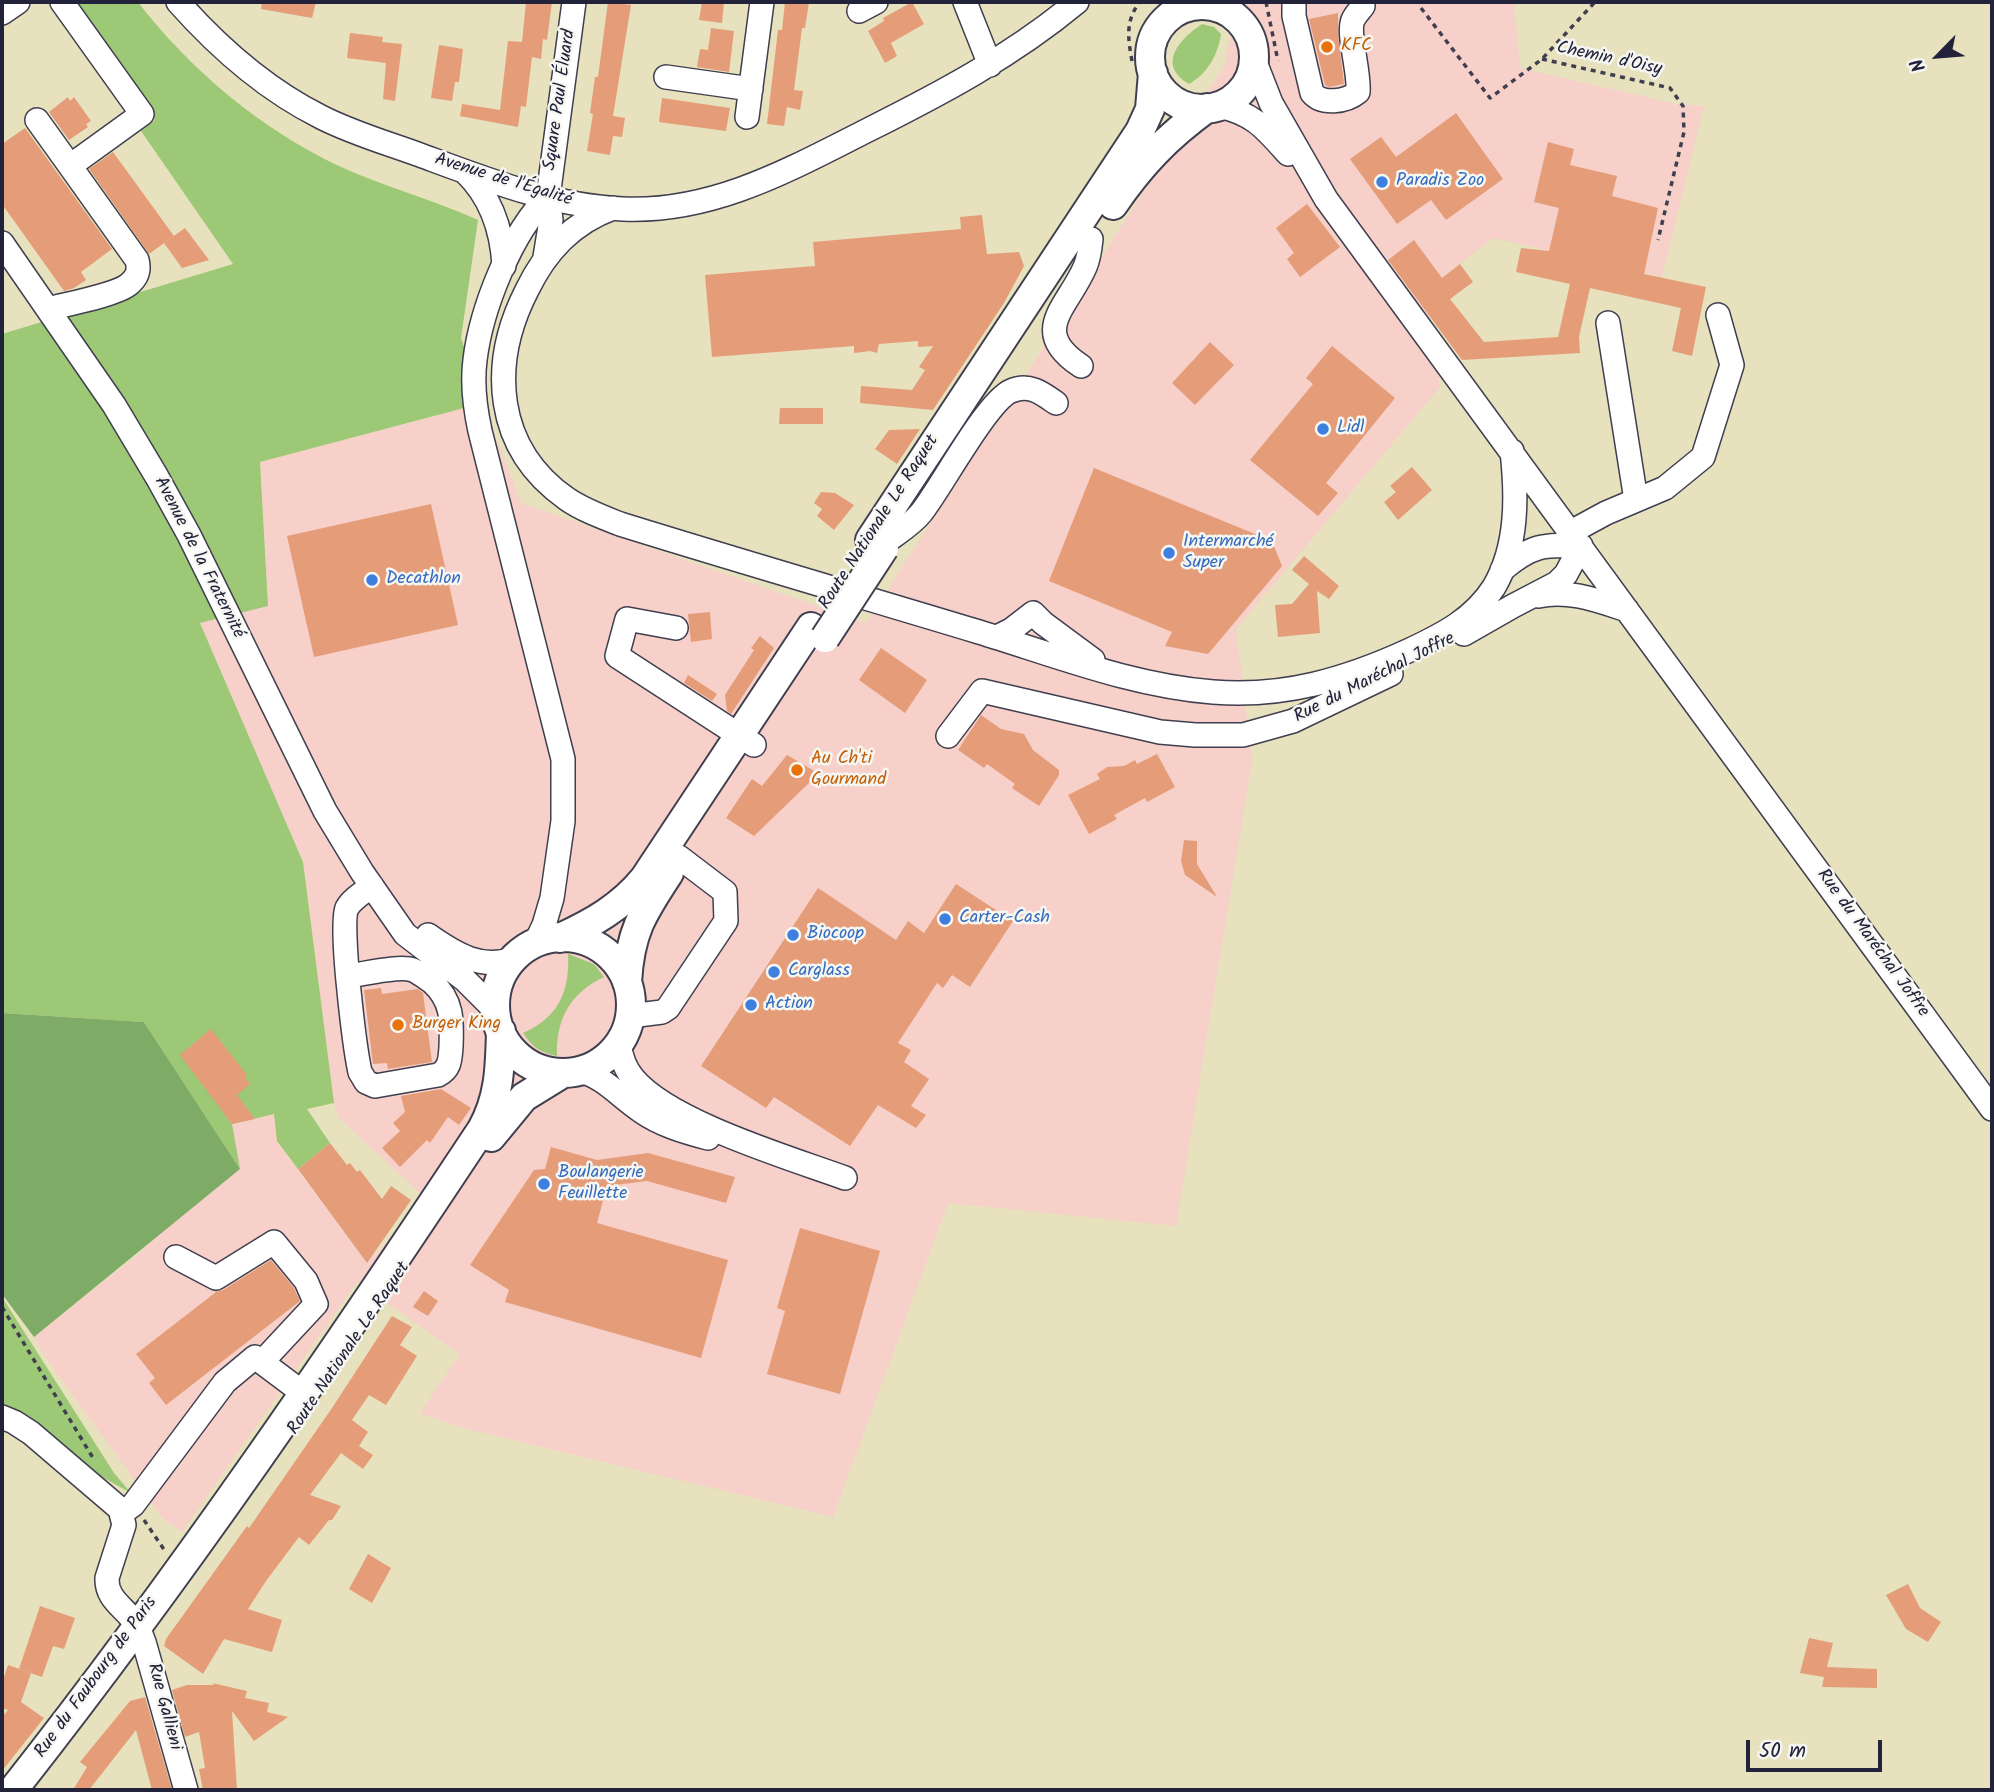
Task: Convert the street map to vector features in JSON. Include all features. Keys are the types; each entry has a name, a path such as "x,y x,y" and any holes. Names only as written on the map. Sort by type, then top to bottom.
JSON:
{"main road":[{"path":"1246,30 1250,2"},
{"path":"1195,4 1208,5 1225,10 1246,30 1254,57 1250,74 1242,89 1229,101 1213,107 1190,107 1174,100 1161,88 1153,73 1150,50 1158,28 1170,16 1195,4"},
{"name":"Route Nationale Le Raquet","path":"536,946 597,920 636,889 747,740 1083,234 1144,124 1150,109 1153,73"},
{"name":"Route Nationale Le Raquet","path":"1083,234 1146,160 1181,127 1213,107"},
{"name":"Route Nationale Le Raquet","path":"627,982 637,924 747,740"},
{"path":"577,939 601,949 614,960 627,982 631,999 630,1016 619,1044 602,1061 572,1072 547,1071 526,1062 514,1051 498,1021 498,986 505,971 536,946 577,939"},
{"name":"Route Nationale Le Raquet","path":"180,1566 303,1394 482,1129 496,1100 500,1075 498,1021"},
{"name":"Route Nationale Le Raquet","path":"143,1635 311,1410 501,1123 533,1090 572,1072"},
{"name":"Rue du Faubourg de Paris","path":"34,1790 143,1635 180,1566"},
{"name":"Rue du Faubourg de Paris","path":"13,1790 143,1635"}],"street":[{"path":"2,13 18,2"},
{"path":"62,2 142,114 70,166"},
{"name":"Avenue de l'Égalité","path":"178,2 206,33 236,59 307,110 334,123 465,172 548,197 613,208 638,209 680,206 725,196 780,175 929,100 990,65 1077,2"},
{"name":"Square Paul Éluard","path":"544,260 551,220 548,197 574,2"},
{"path":"747,117 762,2"},
{"path":"965,2 990,65"},
{"path":"1294,2 1294,16 1312,93 1317,99 1325,101 1349,98 1358,92 1352,21 1363,6"},
{"name":"Rue du Maréchal Joffre","path":"1254,57 1271,103 1326,199"},
{"path":"666,77 751,89"},
{"name":"Rue du Maréchal Joffre","path":"1213,107 1241,111 1254,118 1326,199 1992,1109"},
{"path":"37,120 137,260 138,271 126,287 48,309"},
{"path":"465,172 478,185 495,217 502,239 504,267"},
{"path":"536,946 552,898 563,821 564,772 480,430 475,401 475,361 489,304 504,267 530,218 548,197"},
{"path":"613,208 570,230 544,260 524,294 507,340 503,365 507,415 523,451 538,473 557,491 584,509 620,524 1117,673 1177,687 1229,693 1293,689 1334,680 1370,668 1454,627 1480,605 1502,570 1509,548 1514,509 1511,451"},
{"path":"1081,366 1062,352 1057,342 1055,326 1059,312 1087,264 1083,234"},
{"name":"Avenue de la Fraternité","path":"2,243 114,405 168,497 325,811 372,886 405,934 465,980 498,1021"},
{"path":"1502,570 1523,553 1540,546 1576,539 1636,500 1665,488 1703,457 1732,365 1718,315"},
{"path":"1608,323 1636,500"},
{"path":"880,540 920,514 990,411 1004,395 1016,389 1032,388 1056,403"},
{"name":"Rue du Maréchal Joffre","path":"948,736 982,691 1171,734 1233,735 1261,731 1293,721 1359,690 1546,590 1562,579 1576,539"},
{"name":"Rue du Maréchal Joffre","path":"1529,598 1567,594 1627,610"},
{"path":"997,637 1033,613 1078,650 1117,673"},
{"path":"676,628 627,619 617,656 747,740"},
{"path":"630,1016 662,1012 668,1008 726,921 725,892 679,857"},
{"path":"348,976 407,969 421,974 441,991 452,1015 450,1061 446,1070 438,1075 380,1086 366,1082 359,1067 348,976 344,927 346,909 372,886"},
{"name":"Avenue de la Fraternité","path":"372,886 428,935 462,956 489,963 536,946"},
{"path":"619,1044 622,1057 633,1078 664,1105 706,1125 845,1178"},
{"path":"572,1072 597,1077 640,1111 661,1123 732,1145 783,1156"},
{"path":"176,1257 216,1278 274,1242 306,1281 316,1304 262,1362"},
{"path":"122,1513 134,1505 225,1381 255,1357 303,1394"},
{"path":"2,1417 31,1433 113,1501 122,1513 124,1525 108,1573 107,1587 113,1600 143,1635"},
{"name":"Rue Gallieni","path":"143,1635 186,1790"}],"path":[{"path":"1421,8 1490,98 1542,59 1595,2"},
{"name":"Chemin d'Oisy","path":"1542,59 1670,88 1683,106 1684,132 1658,240"}],"shaded area":[{"path":"1237,2 1514,2 1520,68 1676,104 1704,106 1662,277 1494,238 1442,277 1455,296 1429,315 1440,387 1236,629 1252,760 1176,1226 948,1203 833,1517 463,1428 420,1413 460,1354 357,1282 182,1532 164,1520 50,1364 34,1337 142,1251 232,1124 274,1114 277,1142 332,1215 359,1233 376,1255 422,1195 339,1118 334,1103 303,862 200,623 268,605 260,462 483,403 521,503 866,623 1224,67"}],"green space":[{"path":"71,2 138,2 180,51 204,74 282,135 339,166 478,220 461,338 483,403 260,462 268,606 200,623 303,862 334,1103 307,1109 330,1143 298,1169 277,1141 274,1114 232,1124 240,1169 144,1022 2,1013 2,334 233,264 141,131 155,120"},
{"path":"1202,24 1214,27 1221,34 1220,42 1206,69 1189,84 1179,76 1173,60 1180,44"},
{"path":"568,954 594,964 604,977 582,991 567,1009 559,1030 557,1056 537,1049 523,1033 546,1019 560,1001 567,980"},
{"path":"2,1013 144,1022 240,1169 34,1337 2,1294"},
{"path":"2,1297 114,1473 131,1493 91,1471 2,1410"}],"building":[{"path":"262,2 316,2 312,18 261,9"},
{"path":"526,2 552,2 547,40 543,39 541,59 532,57 526,107 521,106 518,127 460,116 462,104 500,110 508,41 522,42"},
{"path":"608,2 631,5 613,116 625,118 622,137 613,136 610,155 587,151 595,77 598,77"},
{"path":"702,2 724,2 722,23 699,20"},
{"path":"785,2 809,2 805,28 802,28 794,90 803,91 800,110 787,107 784,126 767,124 778,30 782,30"},
{"path":"912,2 924,24 891,43 897,56 885,63 868,31 884,21 883,18"},
{"name":"KFC","path":"1338,13 1344,84 1329,87 1325,85 1309,19"},
{"path":"711,28 734,31 729,72 697,67 700,49 708,50"},
{"path":"350,33 383,37 382,42 402,44 395,101 383,99 386,63 347,58"},
{"path":"439,45 463,49 459,82 455,82 452,101 431,98"},
{"path":"68,97 70,101 74,97 91,121 86,124 88,127 69,140 49,112"},
{"path":"662,98 730,108 726,131 659,122"},
{"path":"1456,113 1503,179 1446,220 1431,200 1397,224 1350,159 1381,137 1396,157"},
{"path":"25,128 112,249 81,272 86,280 64,291 2,204 2,144"},
{"path":"1548,142 1574,149 1570,165 1617,176 1612,196 1658,208 1644,274 1706,287 1692,356 1672,351 1681,308 1590,288 1579,337 1580,353 1462,360 1388,260 1414,240 1442,278 1460,264 1473,282 1450,299 1484,342 1558,337 1570,284 1516,272 1521,248 1549,251 1559,208 1534,202"},
{"path":"113,152 174,236 149,254 89,169"},
{"path":"1307,204 1340,247 1300,277 1287,259 1294,253 1276,228"},
{"path":"982,215 987,254 1019,252 1024,266 1004,303 933,410 860,403 861,386 912,390 925,370 919,367 933,346 918,347 918,341 879,344 877,353 854,353 854,346 712,357 705,275 815,266 813,242 961,229 960,217"},
{"path":"185,228 209,260 182,268 164,243"},
{"path":"1210,342 1234,365 1195,405 1172,383"},
{"name":"Lidl","path":"1332,346 1395,398 1326,483 1338,493 1318,516 1250,460 1313,384 1306,378"},
{"path":"780,408 823,408 823,424 779,424"},
{"path":"920,429 897,464 875,449 889,430"},
{"path":"1412,467 1432,490 1398,520 1384,502 1396,492 1390,486"},
{"name":"Intermarché Super","path":"1094,468 1272,541 1282,566 1208,654 1165,646 1172,632 1049,581"},
{"path":"821,492 835,493 854,505 834,530 817,516 822,509 814,503"},
{"name":"Decathlon","path":"431,504 458,625 314,657 287,536"},
{"path":"1304,556 1339,586 1329,599 1317,591 1320,633 1278,637 1275,605 1292,604 1309,584 1292,570"},
{"path":"710,612 712,639 691,642 688,614"},
{"path":"760,636 774,648 731,714 727,711 725,695"},
{"path":"881,648 927,680 905,713 859,680"},
{"path":"688,675 717,694 712,701 684,683"},
{"path":"981,715 1001,729 1024,734 1033,750 1059,770 1059,775 1039,806 1012,788 1015,784 987,764 984,768 958,750"},
{"path":"1157,754 1175,787 1147,802 1145,798 1114,815 1117,819 1089,834 1068,795 1100,779 1097,774 1107,767 1124,766 1135,760 1137,764"},
{"path":"787,755 816,772 808,784 754,836 726,818 752,779 762,786"},
{"path":"1184,840 1197,841 1197,864 1217,897 1185,875 1181,861"},
{"path":"956,884 1013,921 970,987 952,975 943,988 937,983 898,1043 911,1050 904,1062 929,1079 911,1106 926,1115 916,1128 878,1105 850,1146 774,1097 766,1108 701,1066 818,888 896,940 908,921 924,933"},
{"name":"Burger King","path":"381,988 382,994 418,989 423,993 432,1062 388,1069 387,1063 373,1064 364,990"},
{"path":"211,1029 247,1075 245,1077 250,1084 237,1095 255,1119 232,1124 180,1055"},
{"path":"441,1089 471,1108 459,1125 448,1117 430,1143 427,1140 400,1167 382,1148 400,1131 393,1123 405,1112 401,1096"},
{"path":"330,1143 347,1165 350,1163 357,1172 360,1170 382,1199 391,1186 411,1200 367,1263 298,1169"},
{"path":"551,1147 597,1160 648,1153 735,1177 726,1203 647,1181 607,1186 597,1223 728,1260 701,1358 505,1302 509,1290 470,1265 534,1170 545,1169"},
{"path":"800,1228 880,1251 840,1394 767,1374 785,1311 777,1308"},
{"path":"271,1260 294,1288 300,1301 166,1405 149,1383 155,1378 136,1354 216,1292"},
{"path":"424,1291 438,1301 428,1316 413,1307"},
{"path":"392,1316 412,1327 400,1345 417,1356 386,1405 369,1395 352,1420 368,1432 359,1446 373,1455 363,1469 341,1453 310,1495 341,1506 309,1545 299,1537 248,1609 282,1620 272,1652 224,1639 203,1674 164,1646 166,1639 247,1526 249,1528"},
{"path":"368,1554 391,1568 372,1603 349,1589"},
{"path":"1908,1584 1920,1608 1941,1622 1928,1642 1906,1629 1886,1595"},
{"path":"40,1606 75,1618 64,1649 53,1646 42,1677 19,1669"},
{"path":"1809,1638 1833,1643 1827,1667 1877,1669 1877,1688 1822,1687 1824,1677 1800,1673"},
{"path":"8,1665 31,1673 21,1702 44,1718 2,1771 2,1717 8,1710 2,1708 2,1683"},
{"path":"212,1683 247,1691 245,1698 269,1703 267,1712 288,1717 254,1741 232,1711 237,1790 203,1790 199,1769 205,1768 199,1732 185,1737 172,1690 187,1685 214,1685"},
{"path":"145,1697 172,1790 152,1790 136,1730 89,1790 73,1790 87,1767 80,1762 130,1701"}],"place":[{"name":"KFC","path":"1327,47"},
{"name":"Paradis Zoo","path":"1382,182"},
{"name":"Lidl","path":"1323,429"},
{"name":"Intermarché Super","path":"1169,553"},
{"name":"Decathlon","path":"372,580"},
{"name":"Au Ch'ti Gourmand","path":"797,770"},
{"name":"Carter-Cash","path":"945,919"},
{"name":"Biocoop","path":"793,935"},
{"name":"Carglass","path":"774,972"},
{"name":"Action","path":"751,1005"},
{"name":"Burger King","path":"398,1025"},
{"name":"Boulangerie Feuillette","path":"544,1184"}]}
